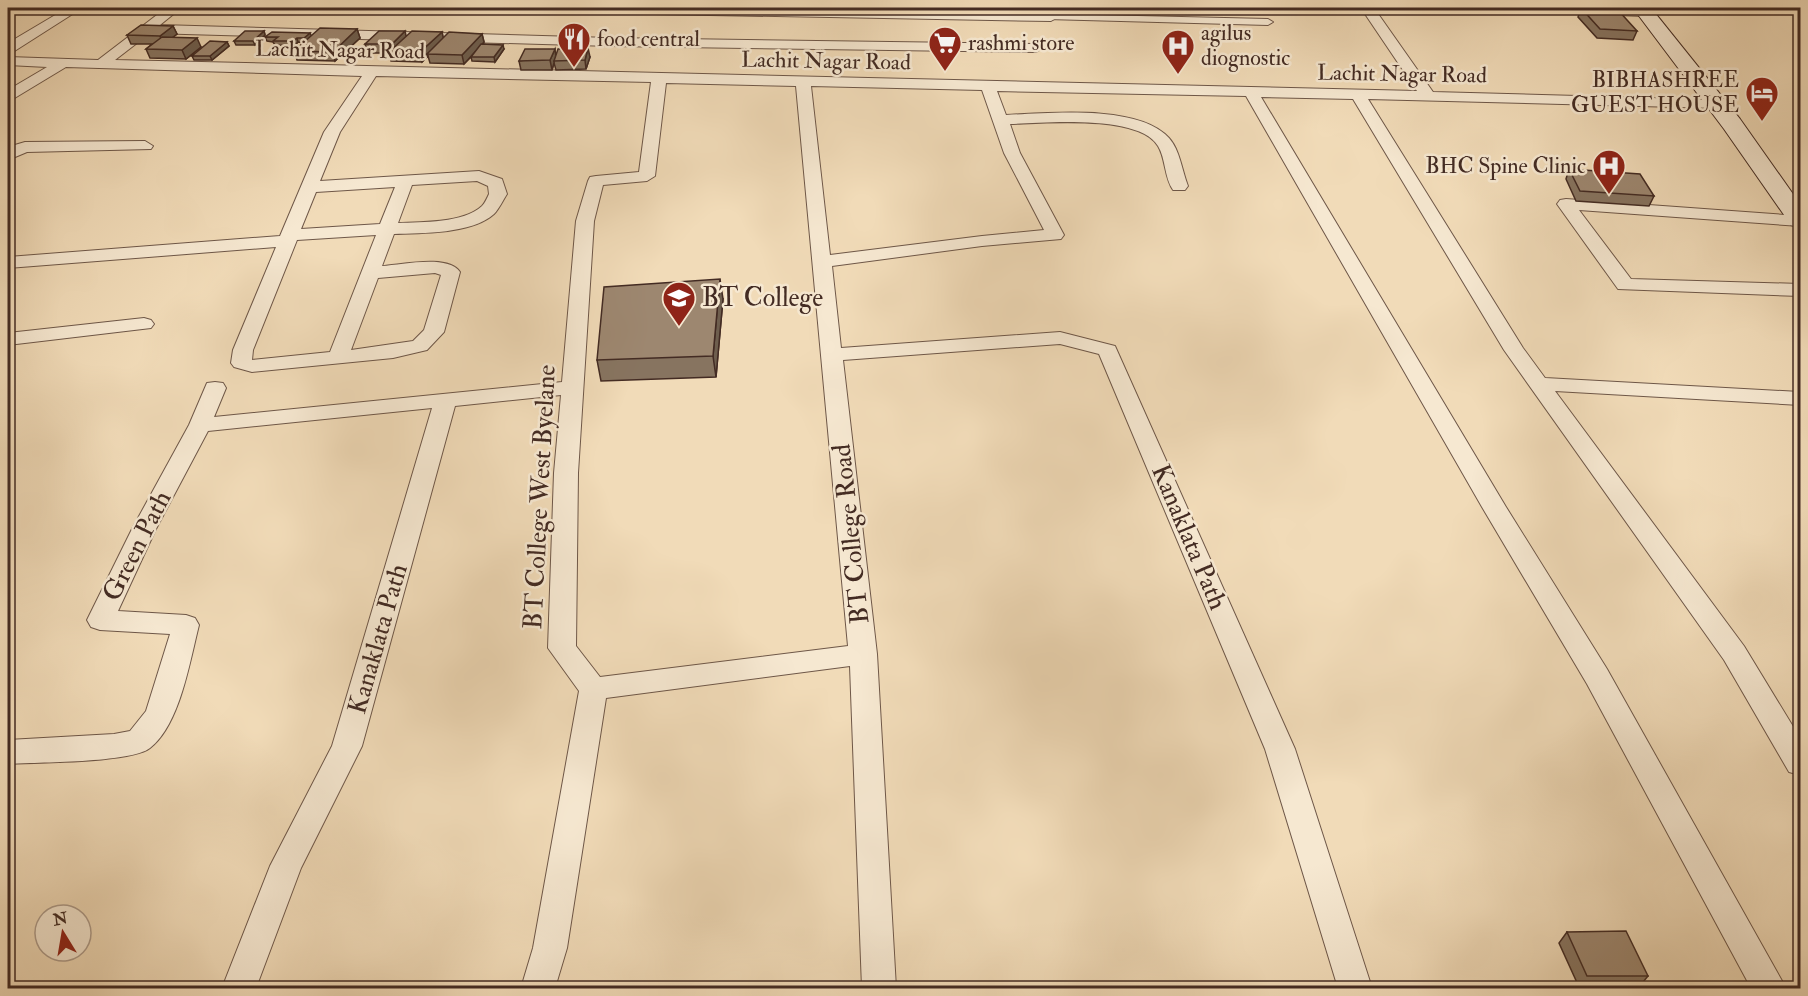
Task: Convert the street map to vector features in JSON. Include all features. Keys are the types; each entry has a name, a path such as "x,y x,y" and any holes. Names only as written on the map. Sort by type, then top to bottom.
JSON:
{"main road":[{"path":"1643,10 1716,103 1800,220"}],"street":[{"path":"8,49 75,8"},
{"path":"101,64 174,8"},
{"path":"546,8 618,22 1042,32"},
{"path":"1368,8 1428,96"},
{"path":"1535,8 1643,10"},
{"path":"147,29 618,22 1042,32 1268,22"},
{"path":"596,77 618,22"},
{"name":"Lachit Nagar Road","path":"8,61 988,86 1020,82 1251,92 1716,103"},
{"path":"8,96 63,63"},
{"path":"371,273 437,267 451,272 434,332 420,346 393,352 252,366 241,363 243,351 333,132 372,72"},
{"name":"BT College West Byelane","path":"593,689 562,648 566,473 585,221 596,181 647,176 659,78"},
{"name":"BT College Road","path":"803,82 863,654 879,988"},
{"path":"822,261 982,241 1056,235 1012,153 988,86"},
{"path":"1251,92 1494,507 1597,677 1769,988"},
{"path":"1358,94 1514,350 1734,653 1800,763"},
{"path":"1000,120 1075,119 1129,122 1153,131 1164,141 1179,186"},
{"path":"8,156 13,151 25,147 145,146"},
{"path":"8,263 388,229 445,226 473,218 488,210 498,195 496,183 479,176 310,186"},
{"path":"338,357 405,180"},
{"path":"1800,220 1566,204 1625,285 1800,290"},
{"path":"8,339 144,324"},
{"name":"Kanaklata Path","path":"832,355 1060,338 1108,350 1280,749 1355,988"},
{"path":"1538,384 1800,398"},
{"path":"200,425 573,387"},
{"name":"Green Path","path":"8,752 114,746 139,741 152,728 160,714 186,625 100,620 144,530 200,425 215,388"},
{"name":"Kanaklata Path","path":"239,988 286,866 347,746 446,399"},
{"path":"538,988 550,948 593,689 863,654"}],"building":[{"path":"1581,8 1617,9 1637,31 1600,29"},
{"path":"141,25 173,26 160,36 127,35"},
{"path":"320,28 357,29 333,52 294,51"},
{"path":"245,31 264,31 253,41 234,41"},
{"path":"379,31 405,31 392,44 365,44"},
{"path":"412,31 442,32 419,53 389,52"},
{"path":"272,32 310,33 304,38 297,38 293,41 273,41 278,37 265,37"},
{"path":"449,32 482,34 462,55 427,54"},
{"path":"162,37 197,38 182,50 146,49"},
{"path":"210,41 227,42 210,56 192,56"},
{"path":"481,44 503,45 494,57 471,57"},
{"path":"588,48 585,60 554,61 558,49"},
{"path":"525,49 555,49 550,60 519,61"},
{"path":"1569,169 1640,174 1654,196 1580,191"},
{"path":"720,279 713,356 597,360 604,287"},
{"path":"1626,931 1648,976 1587,976 1567,932"}],"place":[{"name":"food central","path":"574,68"},
{"name":"rashmi store","path":"945,72"},
{"name":"agilus diognostic","path":"1178,75"},
{"name":"BIBHASHREE GUEST HOUSE","path":"1762,122"},
{"name":"BHC Spine Clinic","path":"1609,195"},
{"name":"BT College","path":"679,327"}]}
